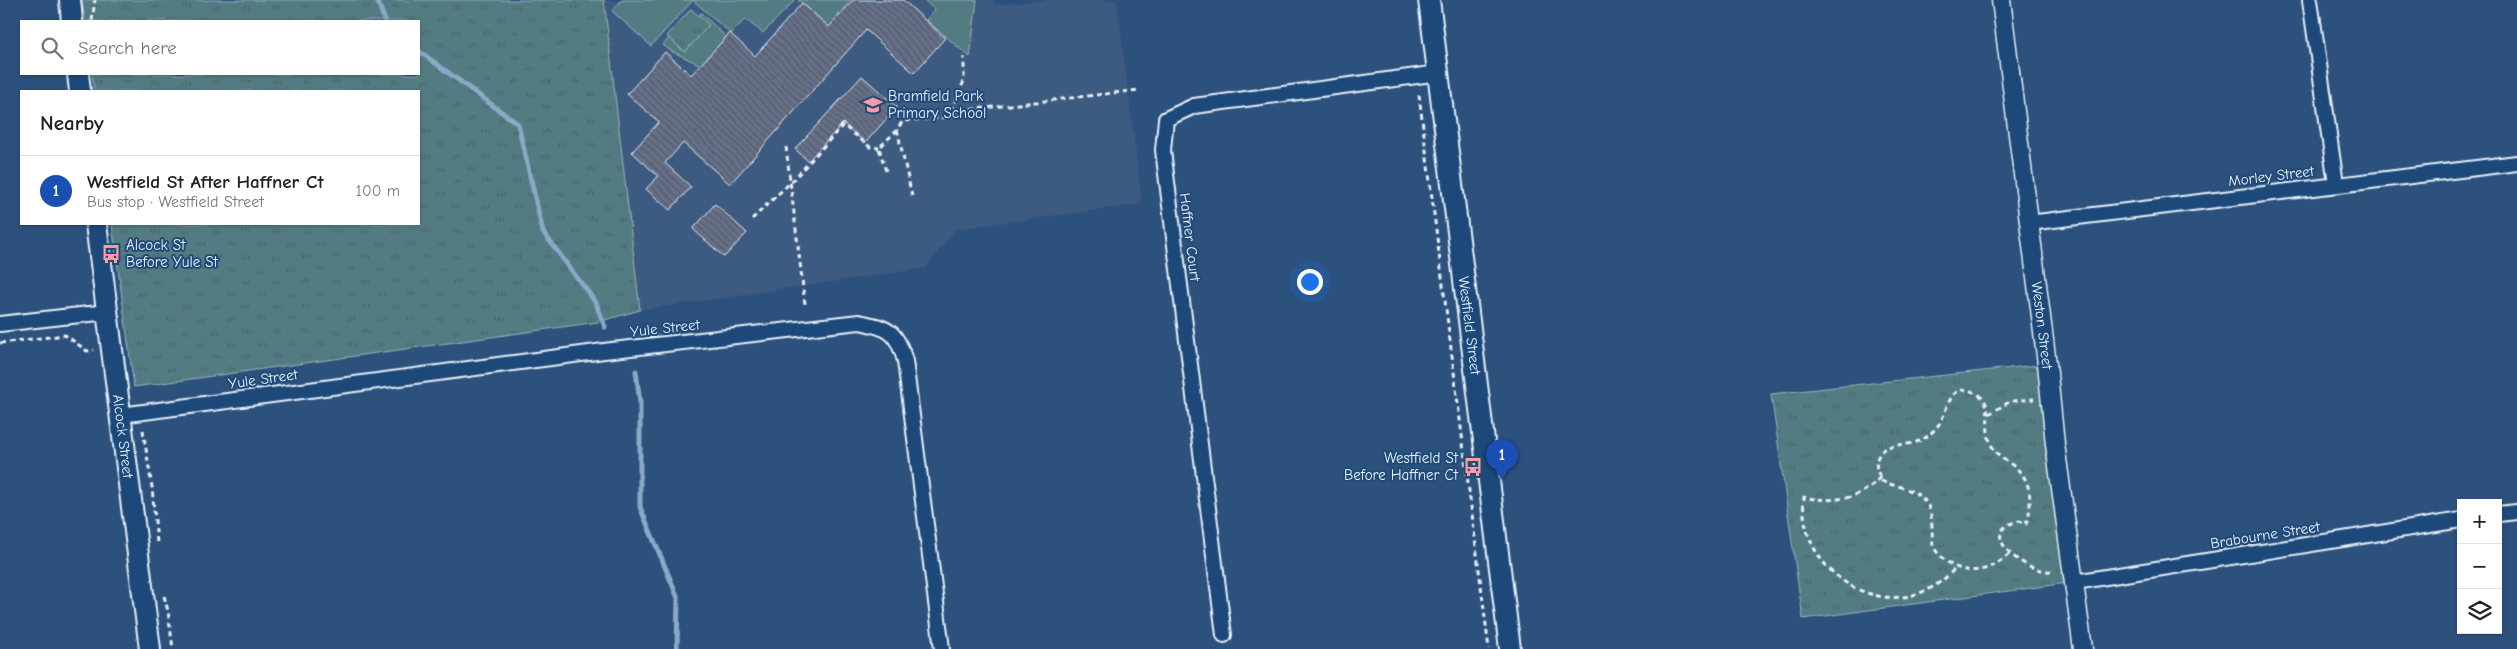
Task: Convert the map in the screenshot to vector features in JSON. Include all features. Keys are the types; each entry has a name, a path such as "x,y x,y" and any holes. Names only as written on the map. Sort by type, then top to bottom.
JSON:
{"main road":[{"path":"70,0 72,20"},
{"name":"Westfield Street","path":"1429,0 1510,649"},
{"path":"78,75 80,90"},
{"name":"Alcock Street","path":"96,225 150,649"}],"street":[{"name":"Weston Street","path":"2001,0 2055,444 2083,649"},
{"path":"2310,0 2336,184"},
{"name":"Haffner Court","path":"1224,635 1163,150 1166,119 1194,106 1439,73"},
{"name":"Morley Street","path":"2029,222 2517,163"},
{"path":"0,324 107,312"},
{"name":"Yule Street","path":"121,415 614,350 859,322 883,327 900,342 905,361 942,649"},
{"path":"2502,514 2517,512"},
{"name":"Brabourne Street","path":"2075,582 2457,521"}],"path":[{"path":"92,20 95,0"},
{"path":"879,148 903,121 951,117 950,112 964,80 964,57"},
{"path":"950,112 1140,90"},
{"path":"1420,95 1488,649"},
{"path":"752,219 790,182 843,125 870,147 879,148"},
{"path":"897,129 912,196"},
{"path":"786,147 804,304"},
{"path":"879,148 886,170"},
{"path":"0,343 65,335 87,351 100,349"},
{"path":"2009,554 1988,569 1970,571 1956,567 1942,558 1933,546 1933,520 1924,501 1906,488 1885,483 1875,465 1881,451 1889,446 1916,443 1927,437 1939,424 1946,403 1954,395 1964,391 1977,394 1986,404 1988,414 1986,433 1988,441 2002,458 2021,473 2028,489 2029,512 2026,524 2020,521 2010,524 2002,536 2004,547 2009,554 2036,569 2058,571"},
{"path":"1988,414 2011,401 2037,399"},
{"path":"142,428 152,487 158,549"},
{"path":"1880,476 1866,491 1852,496 1822,499 1804,497 1802,515 1806,529 1817,551 1833,574 1850,586 1870,595 1909,597 1943,582 1956,567"},
{"path":"161,587 168,611 173,649"}],"shaded area":[{"name":"Bramfield Park Primary School","path":"604,0 994,0 995,5 1049,0 1117,0 1142,204 955,229 926,268 640,310"}],"green space":[{"path":"82,0 604,0 640,310 598,322 134,387 112,225 420,225 420,90 94,90 92,75 420,75 420,20 85,20"},
{"path":"622,0 693,0 651,46 612,11"},
{"path":"693,0 795,0 763,33 745,19 731,34"},
{"path":"798,0 851,0 838,14 851,27 841,38"},
{"path":"924,0 977,0 970,57 926,20 935,10"},
{"path":"691,9 709,25 685,52 667,36"},
{"path":"701,13 726,37 701,65 671,51 663,45 669,38 685,52 708,25 698,16"},
{"path":"2047,364 2075,582 1803,619 1771,394"}],"building":[{"path":"853,0 903,0 945,38 914,73 866,30 730,184 683,143 665,163 691,187 670,210 646,189 658,176 632,152 659,122 627,94 665,52 691,75 730,33 755,56 802,3 829,27"},
{"path":"862,76 897,107 865,143 843,123 808,161 795,149"},
{"path":"715,204 747,233 724,257 693,229"}],"waterway":[{"path":"377,0 385,20"},
{"path":"420,52 518,124 543,232 596,303 605,327"},
{"path":"636,371 640,403 640,507 678,598 677,649"}],"place":[{"name":"Bramfield Park Primary School","path":"873,105"},
{"name":"Alcock St Before Yule St","path":"111,254"},
{"name":"Westfield St Before Haffner Ct","path":"1473,467"},
{"name":"Westfield St After Haffner Ct","path":"1502,480"}]}
